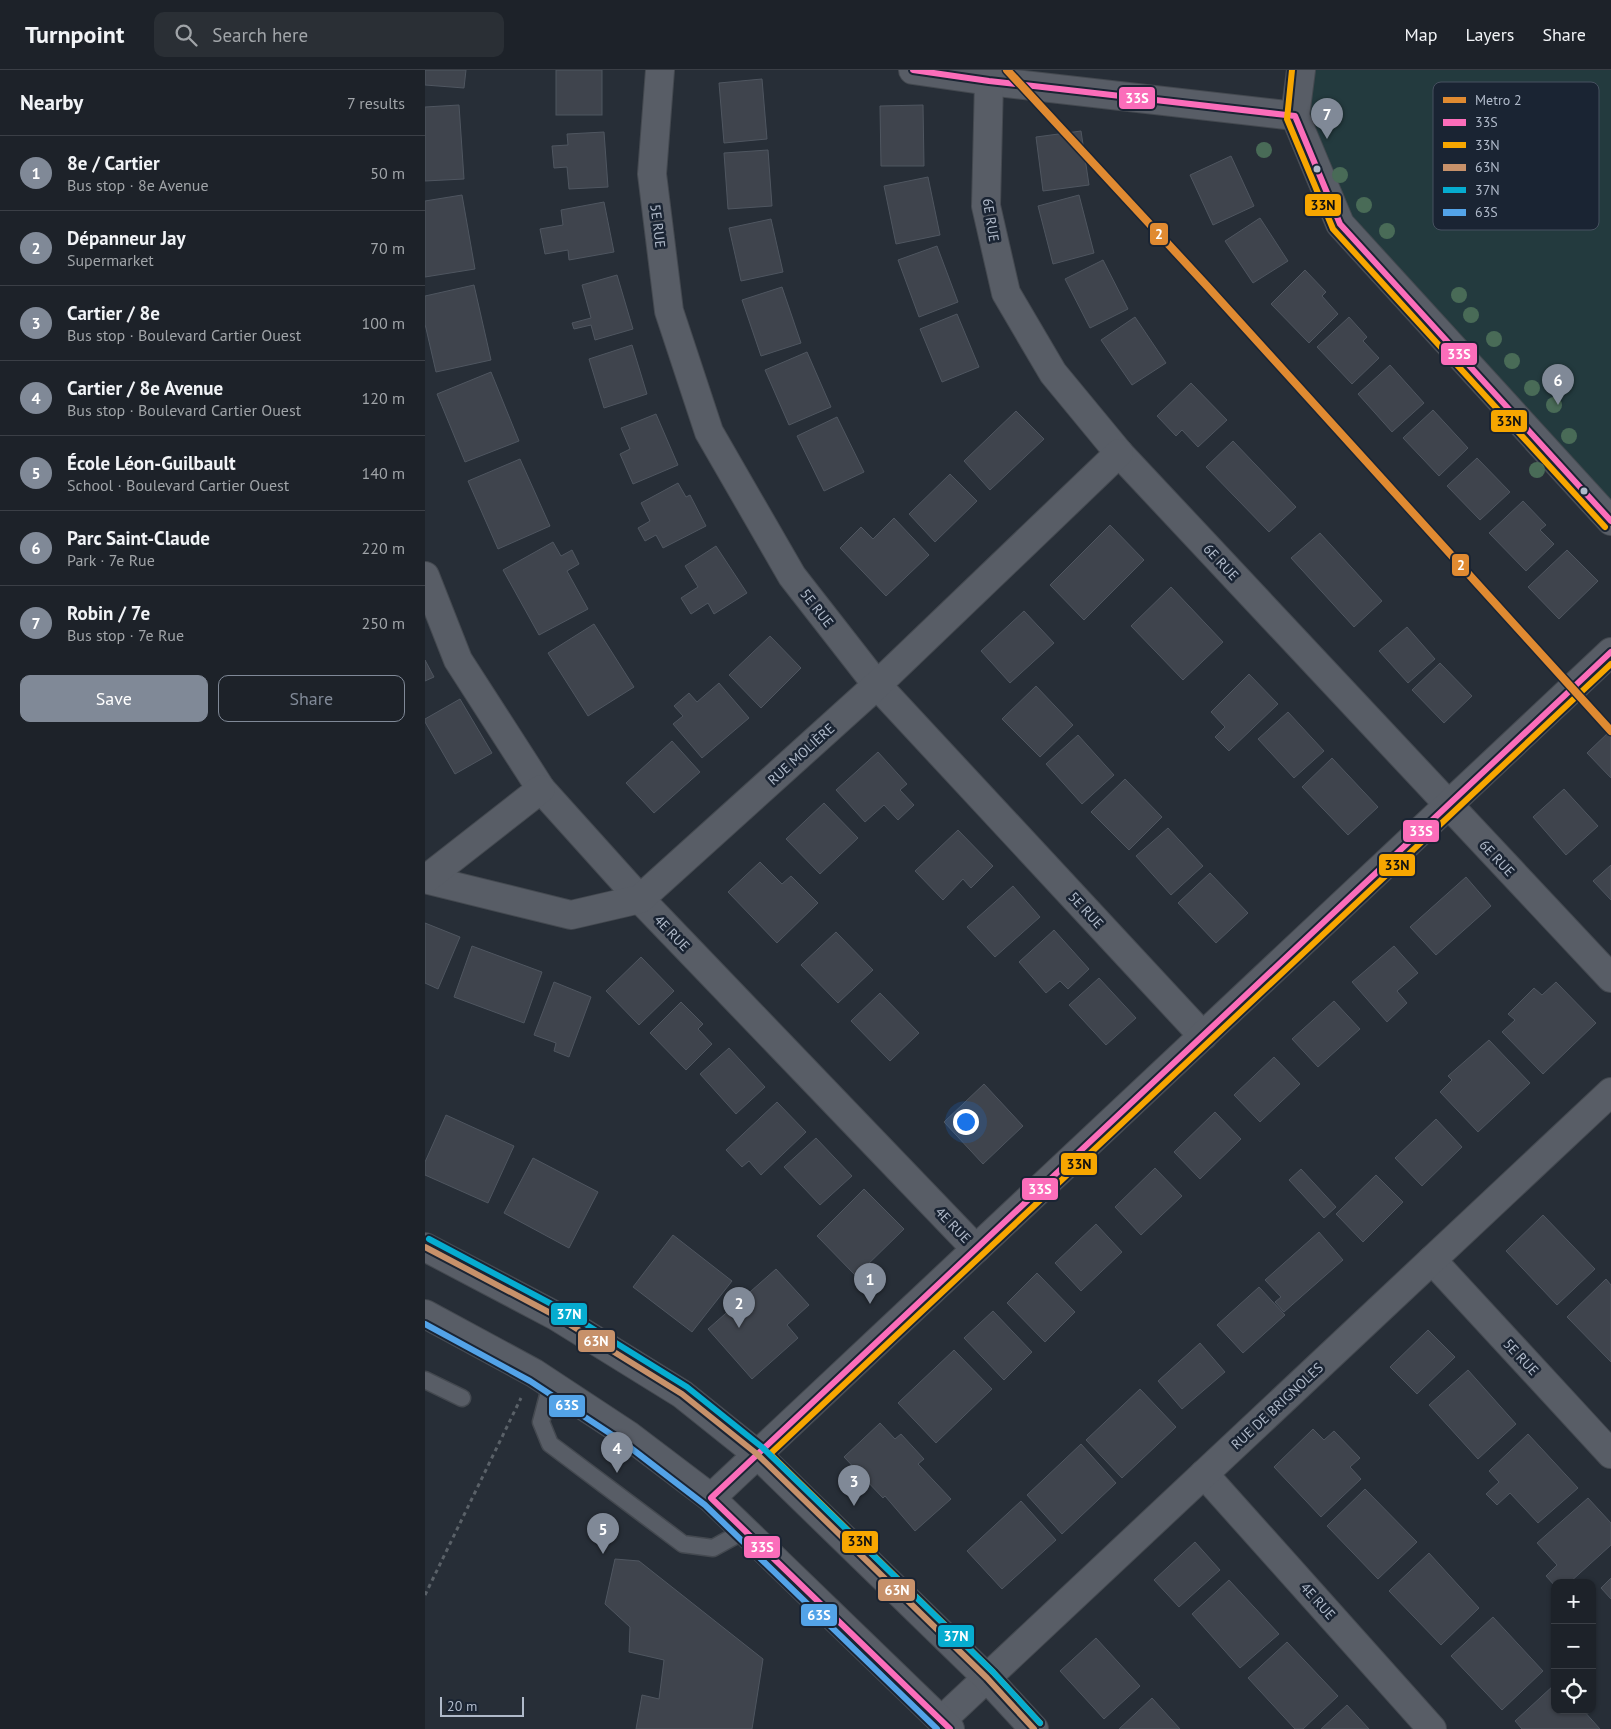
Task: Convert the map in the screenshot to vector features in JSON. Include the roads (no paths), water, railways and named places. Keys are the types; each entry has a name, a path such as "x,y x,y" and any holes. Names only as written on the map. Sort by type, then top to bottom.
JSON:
{"street":[{"name":"5E RUE","path":"660,70 652,174 669,311 709,432 792,576 877,684 1203,1036"},
{"path":"913,70 990,76 1295,116"},
{"path":"1301,70 1295,116 1340,224 1611,522"},
{"name":"6E RUE","path":"990,76 986,206 1006,293 1053,373 1119,453 1611,978"},
{"name":"RUE MOLIÈRE","path":"425,879 571,915 640,899 877,684 1119,453"},
{"name":"4E RUE","path":"425,576 458,660 541,789 640,899 976,1249"},
{"path":"711,1498 1611,652"},
{"name":"RUE MOLIÈRE","path":"425,879 541,789"},
{"name":"RUE DE BRIGNOLES","path":"947,1725 987,1678 1611,1092"},
{"path":"425,1247 556,1316 682,1394 757,1454 987,1678 1034,1729"},
{"name":"5E RUE","path":"1432,1260 1611,1454"},
{"path":"425,1314 542,1378 628,1435 711,1498 947,1725"},
{"name":"4E RUE","path":"1204,1474 1431,1729"}],"lane":[{"path":"542,1378 541,1422 550,1444 683,1544 713,1548 744,1530"},
{"path":"425,1380 462,1398"}],"metro line":[{"name":"2","path":"1007,70 1207,286 1611,731"}],"place":[{"name":"Robin / 7e","path":"1327,139"},
{"name":"Parc Saint-Claude","path":"1558,405"},
{"name":"8e / Cartier","path":"870,1304"},
{"name":"Dépanneur Jay","path":"739,1328"},
{"name":"Cartier / 8e Avenue","path":"617,1473"},
{"name":"Cartier / 8e","path":"854,1506"},
{"name":"École Léon-Guilbault","path":"603,1554"}]}
